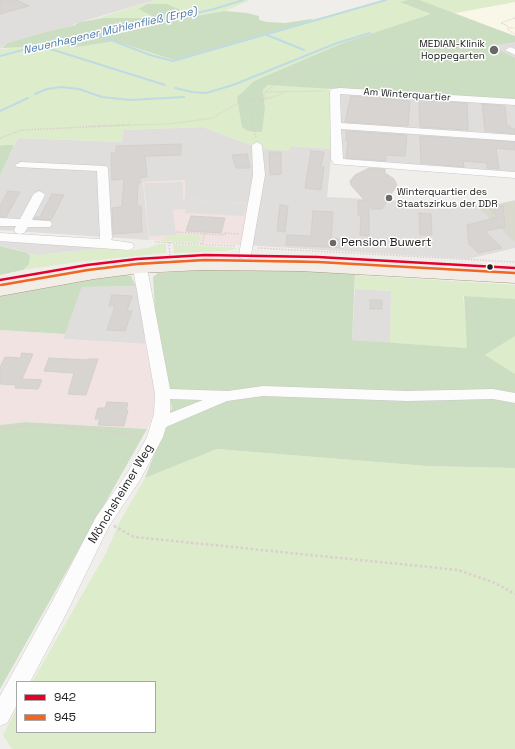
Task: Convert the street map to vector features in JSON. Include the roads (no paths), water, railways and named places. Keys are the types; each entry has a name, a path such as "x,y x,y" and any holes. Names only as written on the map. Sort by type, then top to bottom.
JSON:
{"main road":[{"path":"0,291 64,278 169,249 245,251 279,250 423,258 513,265"},
{"path":"0,280 135,258 201,265 272,265 515,278"}],"street":[{"name":"Am Winterquartier","path":"337,126 335,91 515,102"},
{"path":"515,138 337,126 338,162 515,175"},
{"path":"245,251 259,175 257,145"},
{"path":"21,165 102,168 106,238 102,243"},
{"path":"15,238 39,195"},
{"path":"0,222 46,224"},
{"path":"0,237 102,243 135,258"},
{"name":"Mönchsheimer Weg","path":"19,681 60,608 102,522 134,476 157,430 163,408 163,394 135,258"},
{"path":"163,394 228,396 263,391 408,396 493,394 515,398"},
{"path":"157,430 228,396"},
{"path":"0,716 16,687"}],"waterway":[{"name":"Neuenhagener Mühlenfließ (Erpe)","path":"98,35 214,9 243,0"},
{"path":"98,35 150,55 173,61 386,0"},
{"path":"175,88 192,92 206,93 233,85 337,43 370,33"},
{"name":"Neuenhagener Mühlenfließ (Erpe)","path":"0,56 53,42 98,35"},
{"path":"267,35 304,50"},
{"path":"41,46 165,85"},
{"path":"35,94 47,89 61,87 79,89 102,97 130,100 184,97"},
{"path":"0,111 28,98"}],"place":[{"name":"MEDIAN-Klinik Hoppegarten","path":"494,50"},
{"name":"Winterquartier des Staatszirkus der DDR","path":"389,198"},
{"name":"Pension Buwert","path":"333,243"}]}
